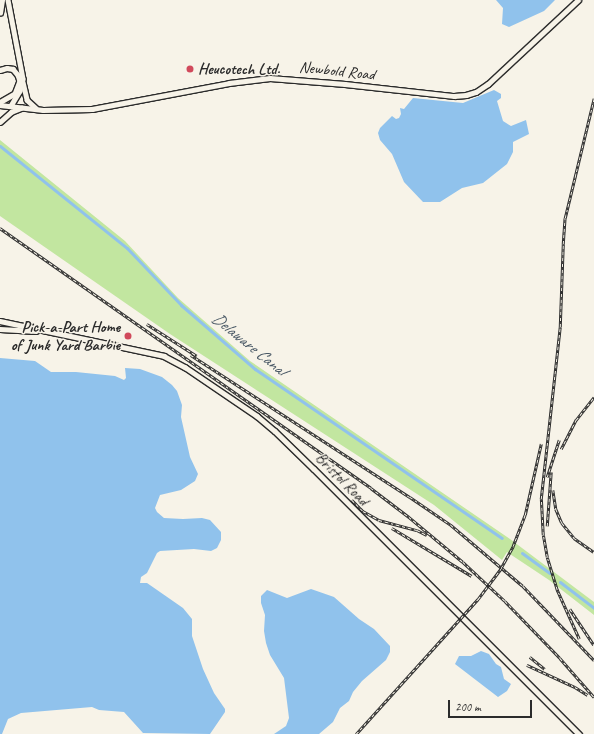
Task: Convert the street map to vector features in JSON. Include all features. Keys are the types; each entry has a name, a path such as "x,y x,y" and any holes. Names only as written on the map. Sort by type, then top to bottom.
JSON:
{"main road":[{"path":"0,13 2,0"},
{"path":"8,0 27,100 33,106 40,109"},
{"name":"Newbold Road","path":"0,103 11,106 40,109 70,110 100,108 229,82 270,78 320,81 454,96 466,95 476,92 488,84 578,0"},
{"path":"0,70 7,68 13,69 20,81 15,94 0,103"},
{"path":"11,106 20,90 23,79"},
{"path":"0,122 11,112 25,107"},
{"name":"Bristol Road","path":"0,321 170,358 266,423 579,734"},
{"path":"0,329 48,331"}],"green space":[{"path":"0,140 125,241 178,298 250,361 510,539 594,602 594,615 549,580 507,552 502,560 434,505 170,334 0,216"}],"water":[{"path":"496,0 555,0 544,11 509,27 502,24 503,8"},
{"path":"494,90 501,94 501,98 497,101 503,121 511,126 526,120 529,134 513,142 513,152 507,164 483,183 462,188 440,202 423,202 404,182 392,154 380,140 378,133 380,128 392,116 396,119 399,118 401,114 400,108 404,109 413,98 463,103"},
{"path":"0,358 35,361 51,372 76,372 115,376 124,380 126,378 125,368 140,369 162,377 177,391 182,405 181,417 190,457 198,474 195,481 181,490 160,495 155,508 164,518 202,518 210,520 221,532 221,540 217,548 211,551 194,549 160,551 157,553 147,573 141,577 140,583 147,583 183,608 192,619 192,636 203,669 214,693 225,709 225,712 210,734 143,733 124,712 99,710 92,707 21,713 8,719 2,734 0,734"},
{"path":"311,589 334,597 359,619 374,629 390,646 390,652 386,660 362,681 353,692 349,701 340,708 333,722 319,734 274,734 286,726 289,718 284,678 270,655 266,643 264,631 265,615 261,603 261,596 267,590 287,598"},
{"path":"481,651 489,654 496,664 501,667 504,679 511,684 507,691 498,697 455,664 459,656 471,656"}],"waterway":[{"name":"Delaware Canal","path":"0,146 127,248 181,305 255,369 502,538"},
{"name":"Delaware Canal","path":"522,553 550,573"},
{"name":"Delaware Canal","path":"560,582 594,608"}],"railway":[{"path":"579,639 557,590 547,557 543,535 541,499 560,327 565,218 594,98"},
{"path":"0,228 371,488 409,517 463,562 505,601 560,658 594,697"},
{"path":"147,324 197,356"},
{"path":"191,355 451,525 523,586 594,660"},
{"path":"561,449 576,420 594,397"},
{"path":"547,477 559,440"},
{"path":"356,734 478,599 501,568 513,546 525,515 541,444"},
{"path":"547,526 551,472"},
{"path":"553,490 556,509 562,523 574,538 594,552"},
{"path":"352,500 363,511 379,520 417,530 427,535"},
{"path":"392,528 472,576"},
{"path":"570,609 594,645"},
{"path":"530,657 545,669"},
{"path":"527,665 575,687 588,695"}],"place":[{"name":"Heucotech Ltd.","path":"190,69"},
{"name":"Pick-a-Part Home of Junk Yard Barbie","path":"128,336"}]}
